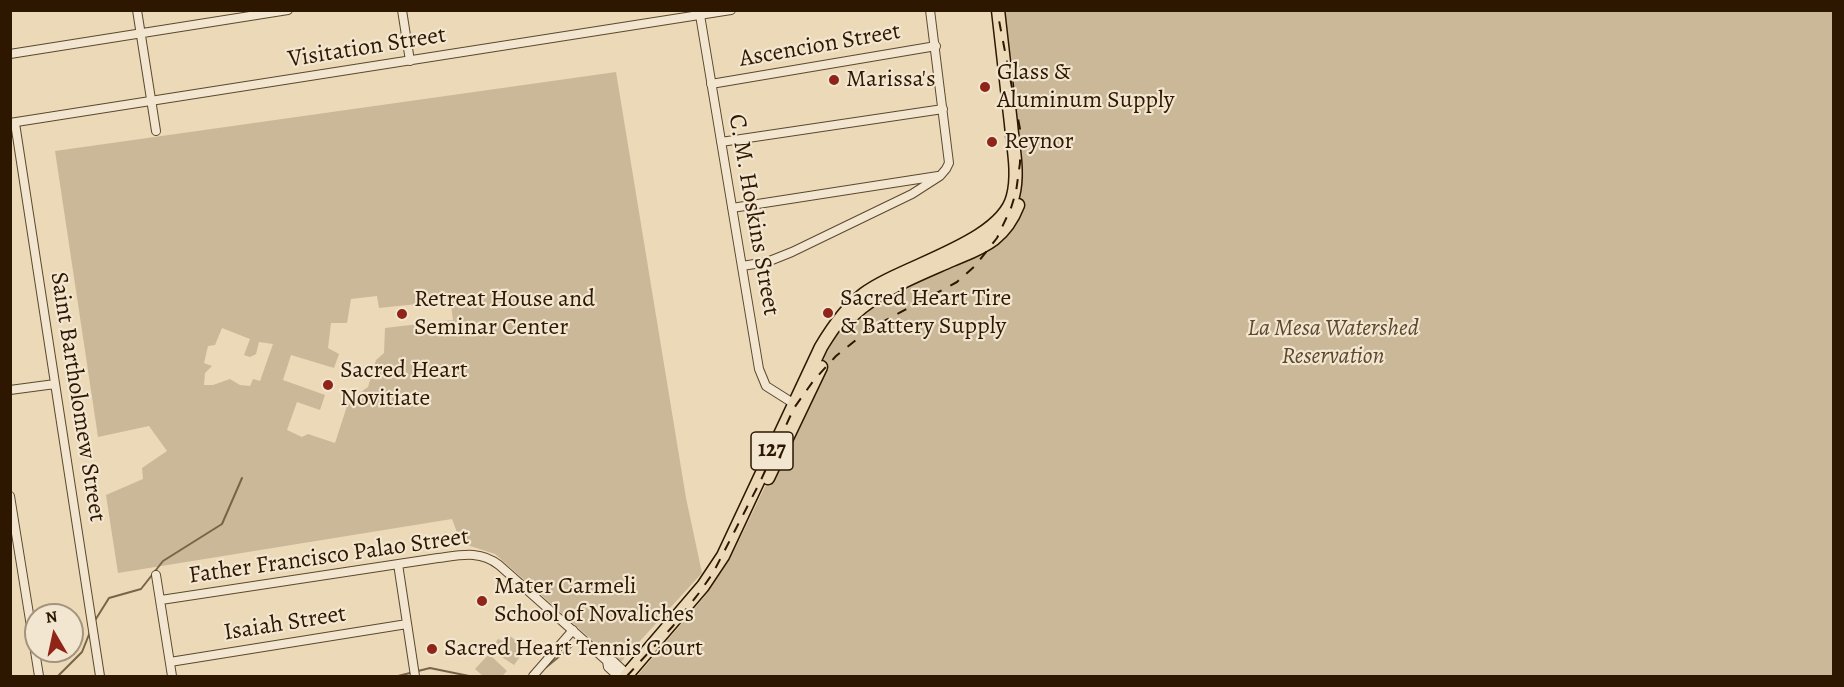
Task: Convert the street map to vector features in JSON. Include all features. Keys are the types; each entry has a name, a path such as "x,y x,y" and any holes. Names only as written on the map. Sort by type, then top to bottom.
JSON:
{"main road":[{"name":"127","path":"628,676 685,621 730,559 831,330 840,317 862,296 880,284 966,243 987,230 996,224 1010,206 1015,168 998,10"},
{"name":"127","path":"799,406 837,335 856,312 885,291 972,252 994,239 1002,232 1016,209 1023,182 1005,10"}],"street":[{"path":"137,10 156,131"},
{"path":"10,54 288,10"},
{"path":"402,10 410,61"},
{"name":"Visitation Street","path":"13,123 730,10"},
{"path":"742,266 766,262 792,252 912,194 940,176 946,169 949,163 930,10"},
{"name":"C. M. Hoskins Street","path":"700,15 760,375 770,390 799,406"},
{"name":"Ascencion Street","path":"711,84 936,46"},
{"path":"721,142 943,109"},
{"name":"Saint Bartholomew Street","path":"13,123 56,384 100,676"},
{"path":"732,208 940,176"},
{"path":"10,390 56,384"},
{"path":"10,496 39,676"},
{"name":"Father Francisco Palao Street","path":"160,600 458,555 482,555 492,559 607,661 613,661 628,676"},
{"path":"398,564 415,676"},
{"path":"156,575 172,676"},
{"name":"Isaiah Street","path":"170,662 407,624"},
{"path":"533,676 573,630"}],"green space":[{"name":"La Mesa Watershed Reservation","path":"1002,11 1833,11 1833,676 637,676 705,596 730,559 837,335 856,312 982,243 1013,208"},
{"path":"616,72 686,498 702,573 619,664 495,554 461,543 452,519 118,573 106,495 143,479 142,468 167,451 149,426 98,437 55,151","holes":["377,296 379,308 436,302 436,298 450,298 453,320 385,328 384,353 376,360 368,387 349,400 335,443 308,434 302,437 287,430 297,402 320,410 325,395 283,380 291,355 334,368 339,354 328,348 331,323 347,323 351,299","222,328 250,339 244,355 250,357 256,354 259,342 273,344 260,381 253,379 250,386 240,385 230,379 213,385 204,385 205,373 212,366 204,363 208,346 215,345"]},
{"path":"507,634 521,644 517,651 522,654 514,665 491,650 498,639 503,641"},
{"path":"489,654 507,671 502,676 483,676 475,669"}],"waterway":[{"path":"94,622 109,598 141,589 163,561 222,524 242,478"},
{"path":"58,676 82,652 90,632"},
{"path":"544,669 572,646"},
{"path":"398,676 430,668 469,676"}],"railway":[{"path":"627,676 673,626 713,573 760,482 794,408 814,380 836,356 871,328 957,282 975,266 997,238 1016,192 1020,163 1020,129 997,10"}],"place":[{"name":"Marissa's","path":"834,80"},
{"name":"Glass & Aluminum Supply","path":"985,87"},
{"name":"Reynor","path":"992,142"},
{"name":"Sacred Heart Tire & Battery Supply","path":"828,313"},
{"name":"Retreat House and Seminar Center","path":"402,314"},
{"name":"Sacred Heart Novitiate","path":"328,385"},
{"name":"Mater Carmeli School of Novaliches","path":"482,601"},
{"name":"Sacred Heart Tennis Court","path":"432,649"}]}
